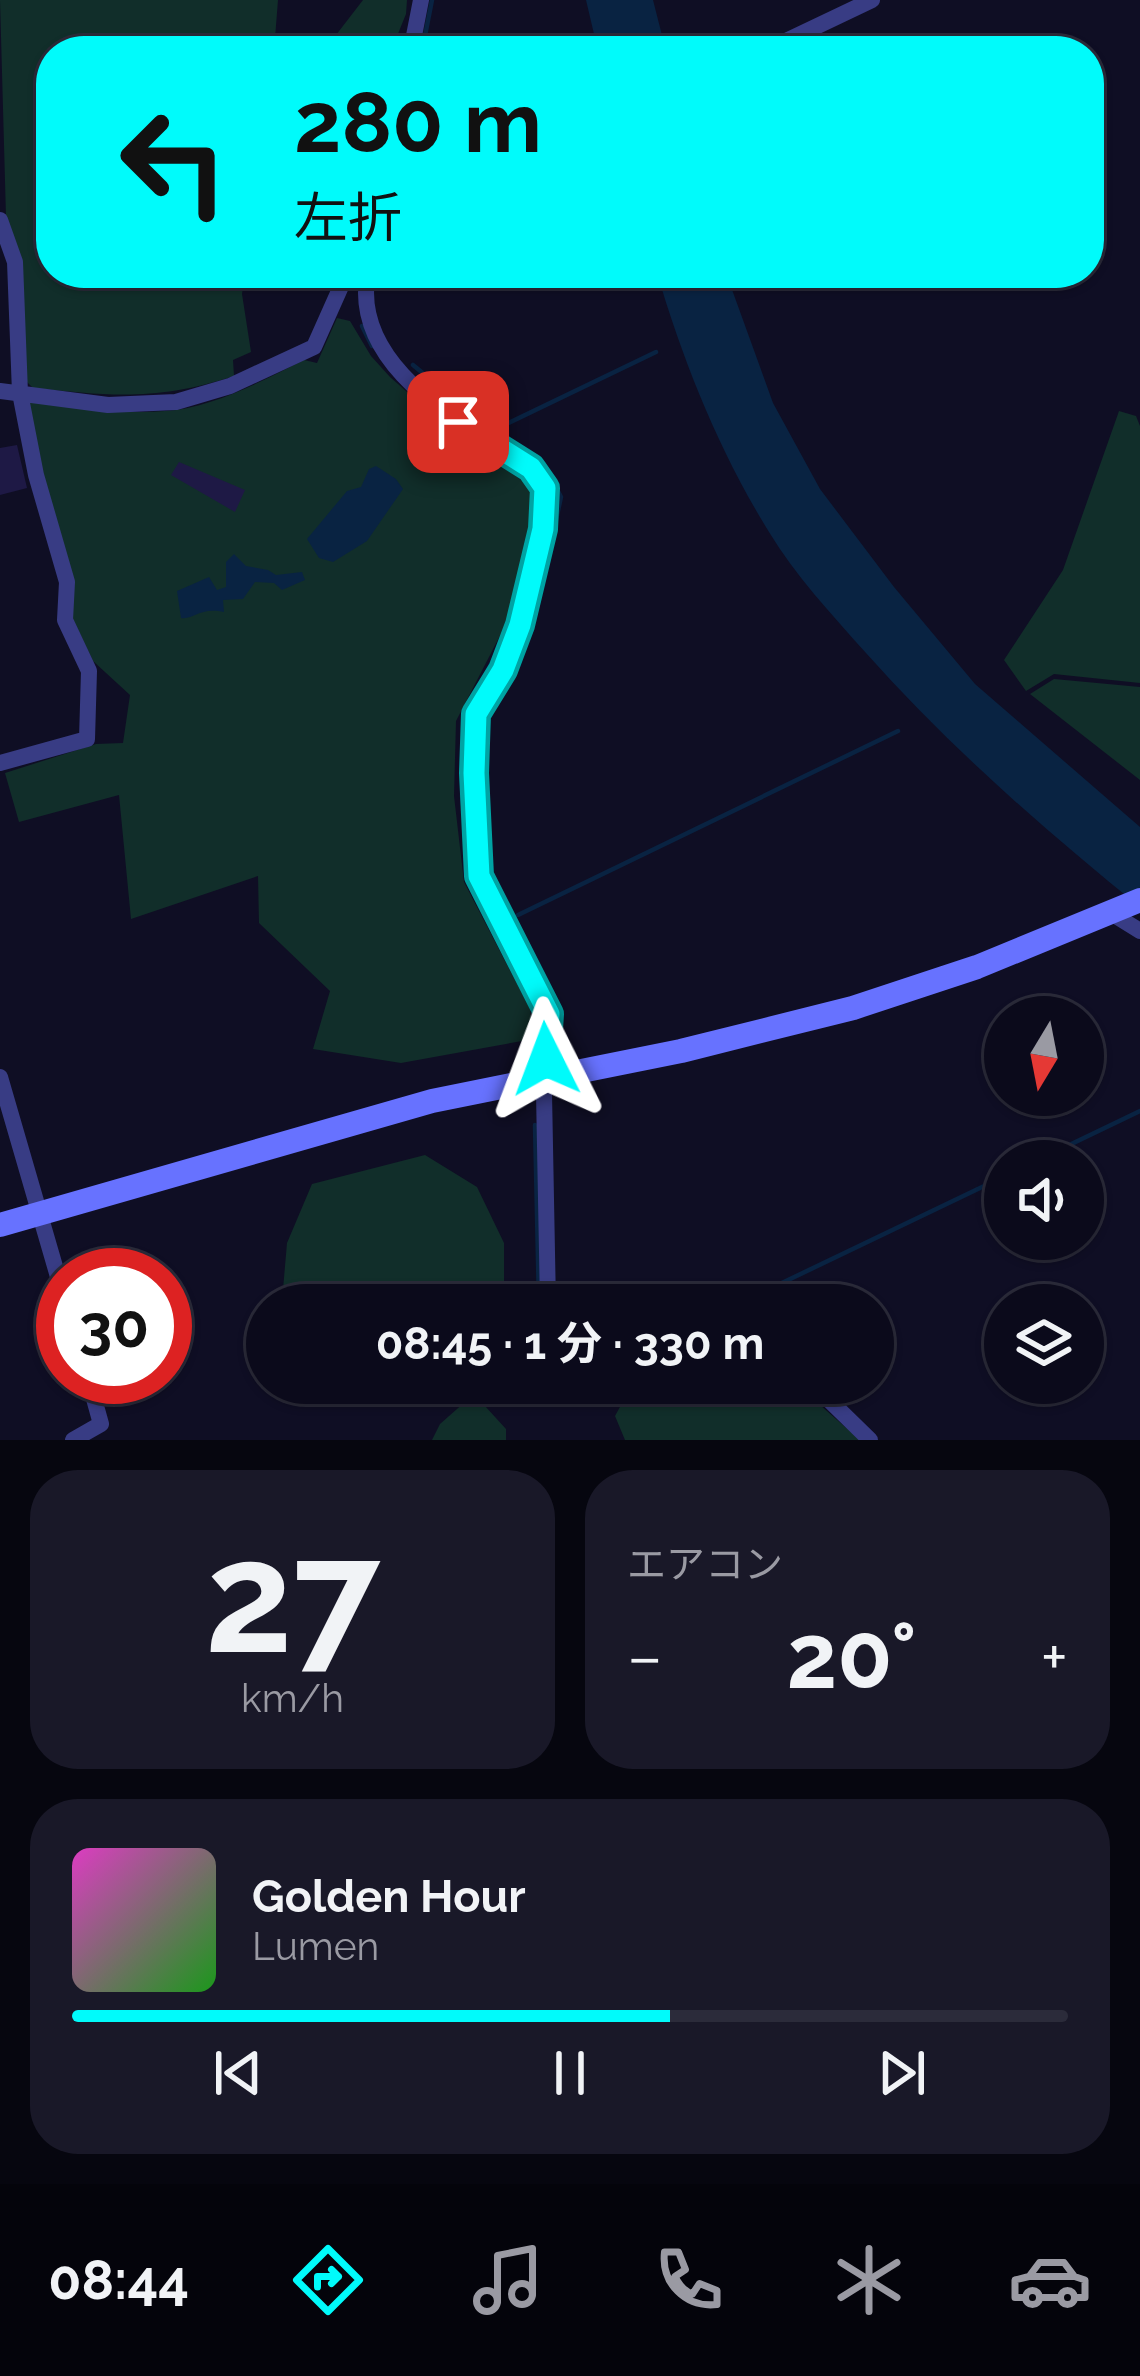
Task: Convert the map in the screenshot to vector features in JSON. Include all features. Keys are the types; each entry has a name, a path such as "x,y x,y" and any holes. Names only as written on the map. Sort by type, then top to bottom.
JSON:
{"street":[{"path":"415,36 421,0"},
{"path":"796,36 872,0"},
{"path":"0,220 15,262 20,394 36,475 67,582 65,620 88,670 87,739 0,763"},
{"path":"0,392 140,406 176,402 230,386 314,347 340,288"},
{"path":"366,288 367,320 381,348 428,397 531,468 545,488 543,529 520,625 503,670 476,714 474,773 479,876 549,1014 546,1059"},
{"path":"0,1225 432,1101 682,1051 853,1008 977,967 1125,907 1140,931"},
{"path":"0,1078 49,1248"},
{"path":"544,1094 548,1284"},
{"path":"95,1404 101,1424"},
{"path":"833,1404 870,1440"},
{"path":"73,1440 101,1424"},
{"path":"89,1440 101,1424"}],"green space":[{"path":"0,0 278,0 275,36 36,36 36,288 243,288 251,352 233,360 234,376 182,390 134,394 33,388 25,380 6,217"},
{"path":"363,0 407,0 397,36 336,35"},
{"path":"337,318 350,321 390,377 454,433 527,484 535,506 506,624 456,721 454,796 464,882 530,1009 533,1039 401,1063 313,1049 330,991 259,923 258,876 131,919 119,795 19,822 5,773 96,744 123,743 130,695 93,661 71,615 26,401 130,412 201,405 304,360 317,363"},
{"path":"1119,411 1136,416 1140,426 1140,683 1054,674 1026,691 1004,660 1063,570"},
{"path":"1054,679 1140,687 1140,780 1030,694"},
{"path":"425,1155 477,1187 504,1243 504,1284 283,1284 287,1243 312,1184"},
{"path":"463,1404 483,1404 506,1429 506,1440 432,1440 440,1424"},
{"path":"622,1404 815,1404 860,1440 625,1440 615,1416"}],"water":[{"path":"586,0 653,0 662,36 594,36"},
{"path":"662,288 731,288 773,403 820,489 894,587 975,684 1140,827 1140,907 930,721 790,564 719,438"},
{"path":"376,466 403,489 367,541 333,562 319,558 307,539 347,491 361,487 369,469"},
{"path":"234,554 246,566 276,575 302,572 305,580 282,590 274,583 255,582 243,599 223,600 224,612 181,618 177,591 209,577 217,590 226,587 226,562"}],"building":[{"path":"17,445 27,488 0,495 0,448"},
{"path":"179,462 245,490 235,512 171,475"}],"waterway":[{"path":"425,36 432,0"},
{"path":"362,326 372,346"},
{"path":"494,430 656,352"},
{"path":"413,365 493,431 544,464 561,497 535,616"},
{"path":"522,475 535,488 538,500"},
{"path":"465,822 467,711 510,627 534,529"},
{"path":"518,915 898,731"},
{"path":"470,869 472,883 535,1004"},
{"path":"1080,1140 1140,1111"},
{"path":"535,1125 539,1284"},
{"path":"780,1284 984,1186"}],"route":[{"path":"458,422 531,468 547,499 520,625 503,670 476,714 474,773 479,876 549,1014 546,1059"}]}
